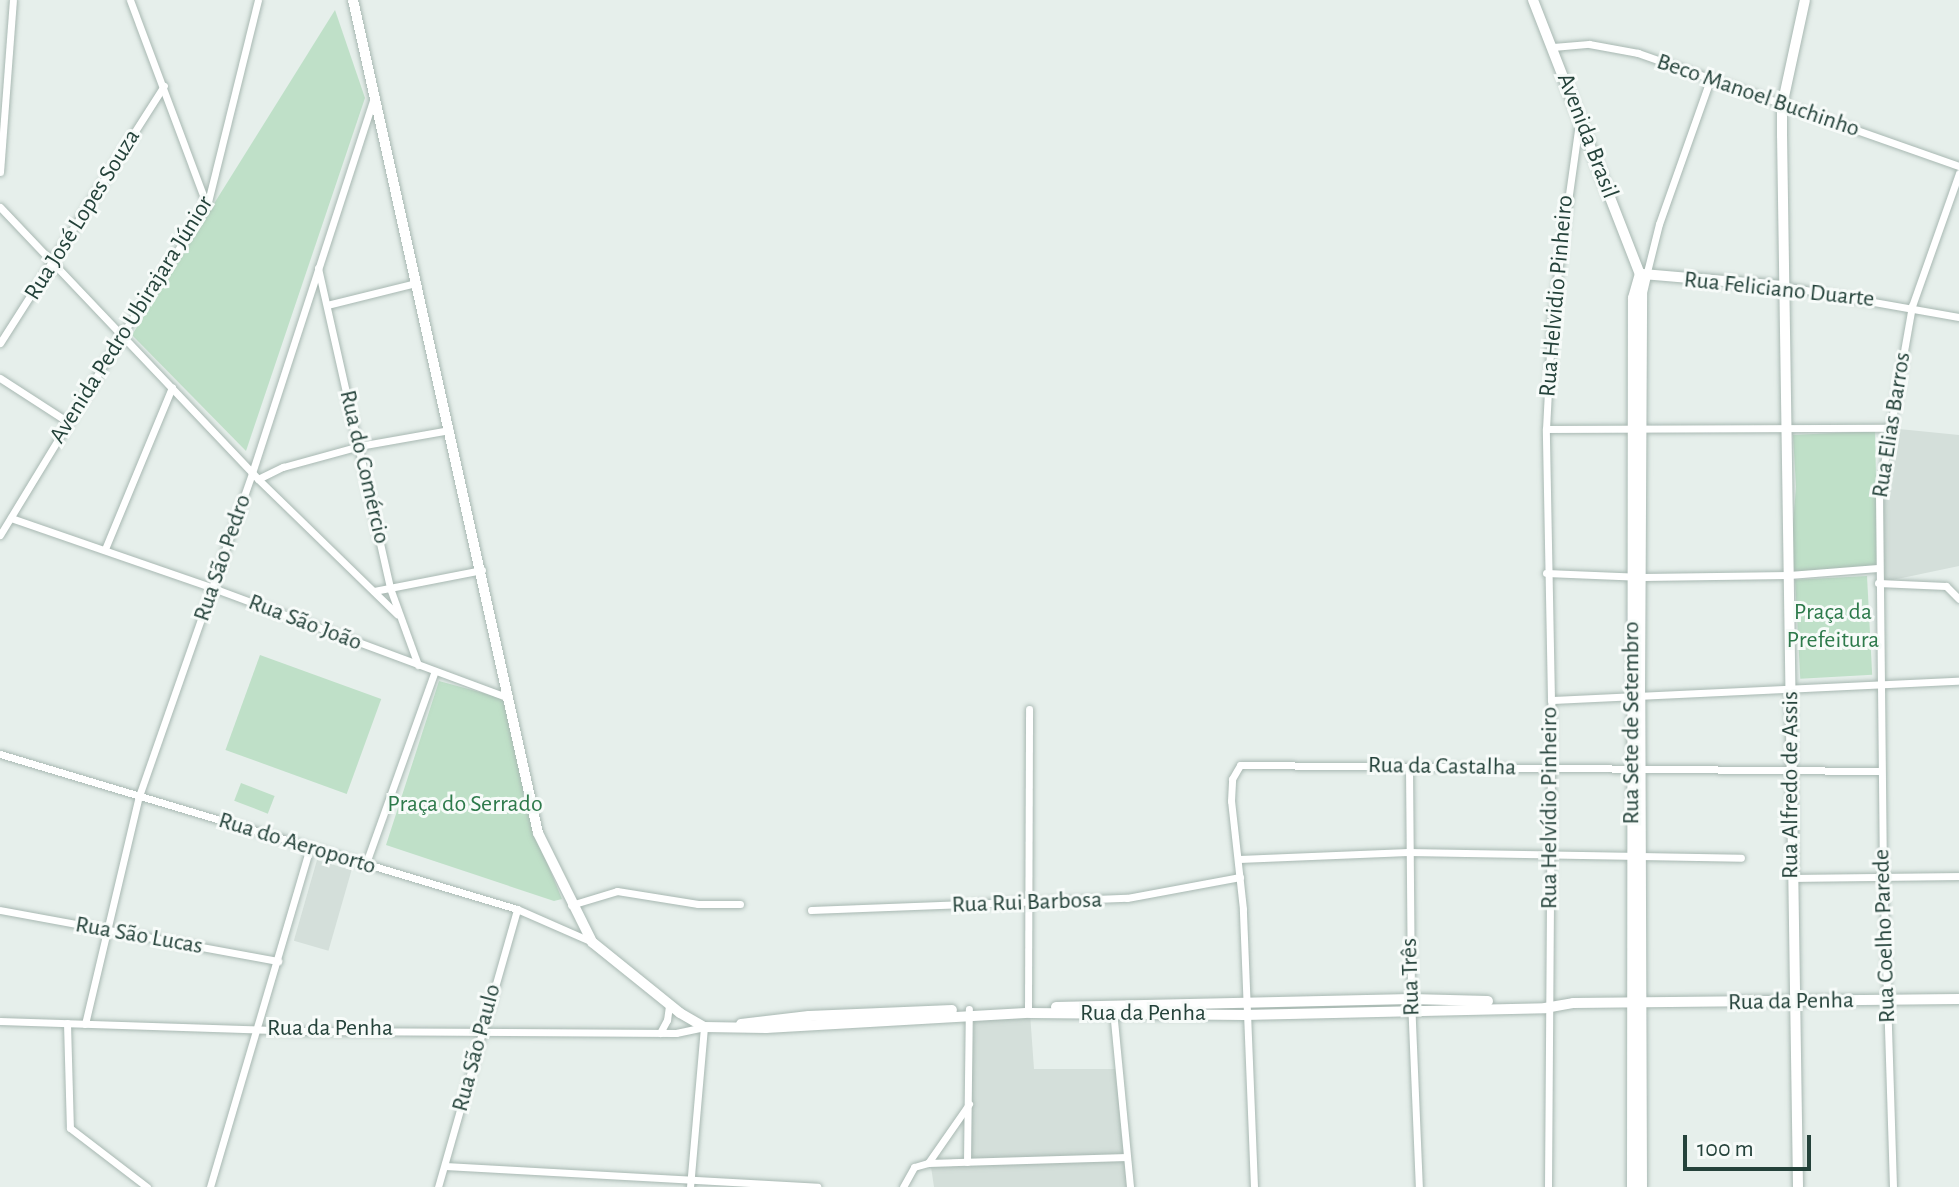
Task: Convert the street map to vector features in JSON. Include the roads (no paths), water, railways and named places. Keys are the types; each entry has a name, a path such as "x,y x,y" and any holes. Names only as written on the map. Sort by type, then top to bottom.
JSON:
{"street":[{"path":"0,172 13,0"},
{"path":"130,0 207,206"},
{"name":"Avenida Pedro Ubirajara Júnior","path":"0,535 121,336 207,206 258,0"},
{"path":"353,0 538,833 592,942 669,1006 704,1027 688,1184"},
{"name":"Avenida Brasil","path":"1533,0 1643,275"},
{"name":"Rua Alfredo de Assis","path":"1798,1187 1792,1002 1782,106 1805,0"},
{"name":"Beco Manoel Buchinho","path":"1553,47 1605,45 1959,166"},
{"name":"Rua Sete de Setembro","path":"1642,1187 1635,698 1643,275 1710,80"},
{"name":"Rua José Lopes Souza","path":"0,343 54,263 164,86"},
{"name":"Rua São Pedro","path":"85,1024 139,796 255,476 306,303 375,96"},
{"name":"Rua Helvidio Pinheiro","path":"1546,429 1552,315 1580,116"},
{"name":"Rua Elias Barros","path":"1880,685 1879,493 1889,428 1912,306 1959,173"},
{"path":"0,207 255,476 397,614"},
{"name":"Rua do Comércio","path":"318,267 390,588 418,665"},
{"name":"Rua Feliciano Duarte","path":"1643,275 1783,286 1912,306"},
{"path":"306,303 416,283"},
{"path":"1912,306 1959,317"},
{"path":"0,378 68,422"},
{"path":"105,549 172,387"},
{"path":"1546,429 1889,428"},
{"name":"Rua Helvídio Pinheiro","path":"1546,429 1546,573 1551,700 1548,1187"},
{"path":"255,476 359,446 450,430"},
{"name":"Rua São João","path":"11,518 213,588 434,673 508,698"},
{"path":"1546,573 1638,577 1789,575 1878,568"},
{"path":"374,591 482,570"},
{"path":"1878,583 1943,585 1959,599"},
{"path":"1551,700 1957,681 1959,672"},
{"path":"365,866 434,673"},
{"name":"Rua Coelho Parede","path":"1880,685 1893,1187"},
{"path":"1028,1011 1029,709"},
{"name":"Rua do Aeroporto","path":"0,754 365,866 517,909 592,942"},
{"name":"Rua da Castalha","path":"1239,859 1231,789 1234,773 1244,763 1638,772 1881,771"},
{"name":"Rua Três","path":"1409,767 1411,1004 1419,1187"},
{"path":"210,1187 310,847"},
{"path":"1254,1187 1239,859 1408,852 1741,858"},
{"path":"1792,878 1959,876"},
{"name":"Rua Rui Barbosa","path":"811,910 1028,904 1151,896 1240,877"},
{"path":"571,905 617,891 698,904 740,904"},
{"name":"Rua São Paulo","path":"438,1187 517,909"},
{"name":"Rua São Lucas","path":"0,910 278,961"},
{"name":"Rua da Penha","path":"0,1021 258,1029 660,1033 809,1016 1411,1004 1959,999"},
{"name":"Rua Sete de Setembro","path":"1632,1187 1637,1004"},
{"path":"660,1033 667,1020 669,1006"},
{"path":"1113,1011 1130,1187"},
{"path":"967,1162 969,1012"},
{"path":"67,1023 70,1128 147,1187"},
{"path":"928,1163 970,1103"},
{"path":"903,1187 914,1167 928,1163 1127,1157"},
{"path":"445,1166 688,1184 817,1187"}],"park label":[{"name":"Praça da Prefeitura","path":"1833,627"},
{"name":"Praça do Serrado","path":"465,805"}]}
